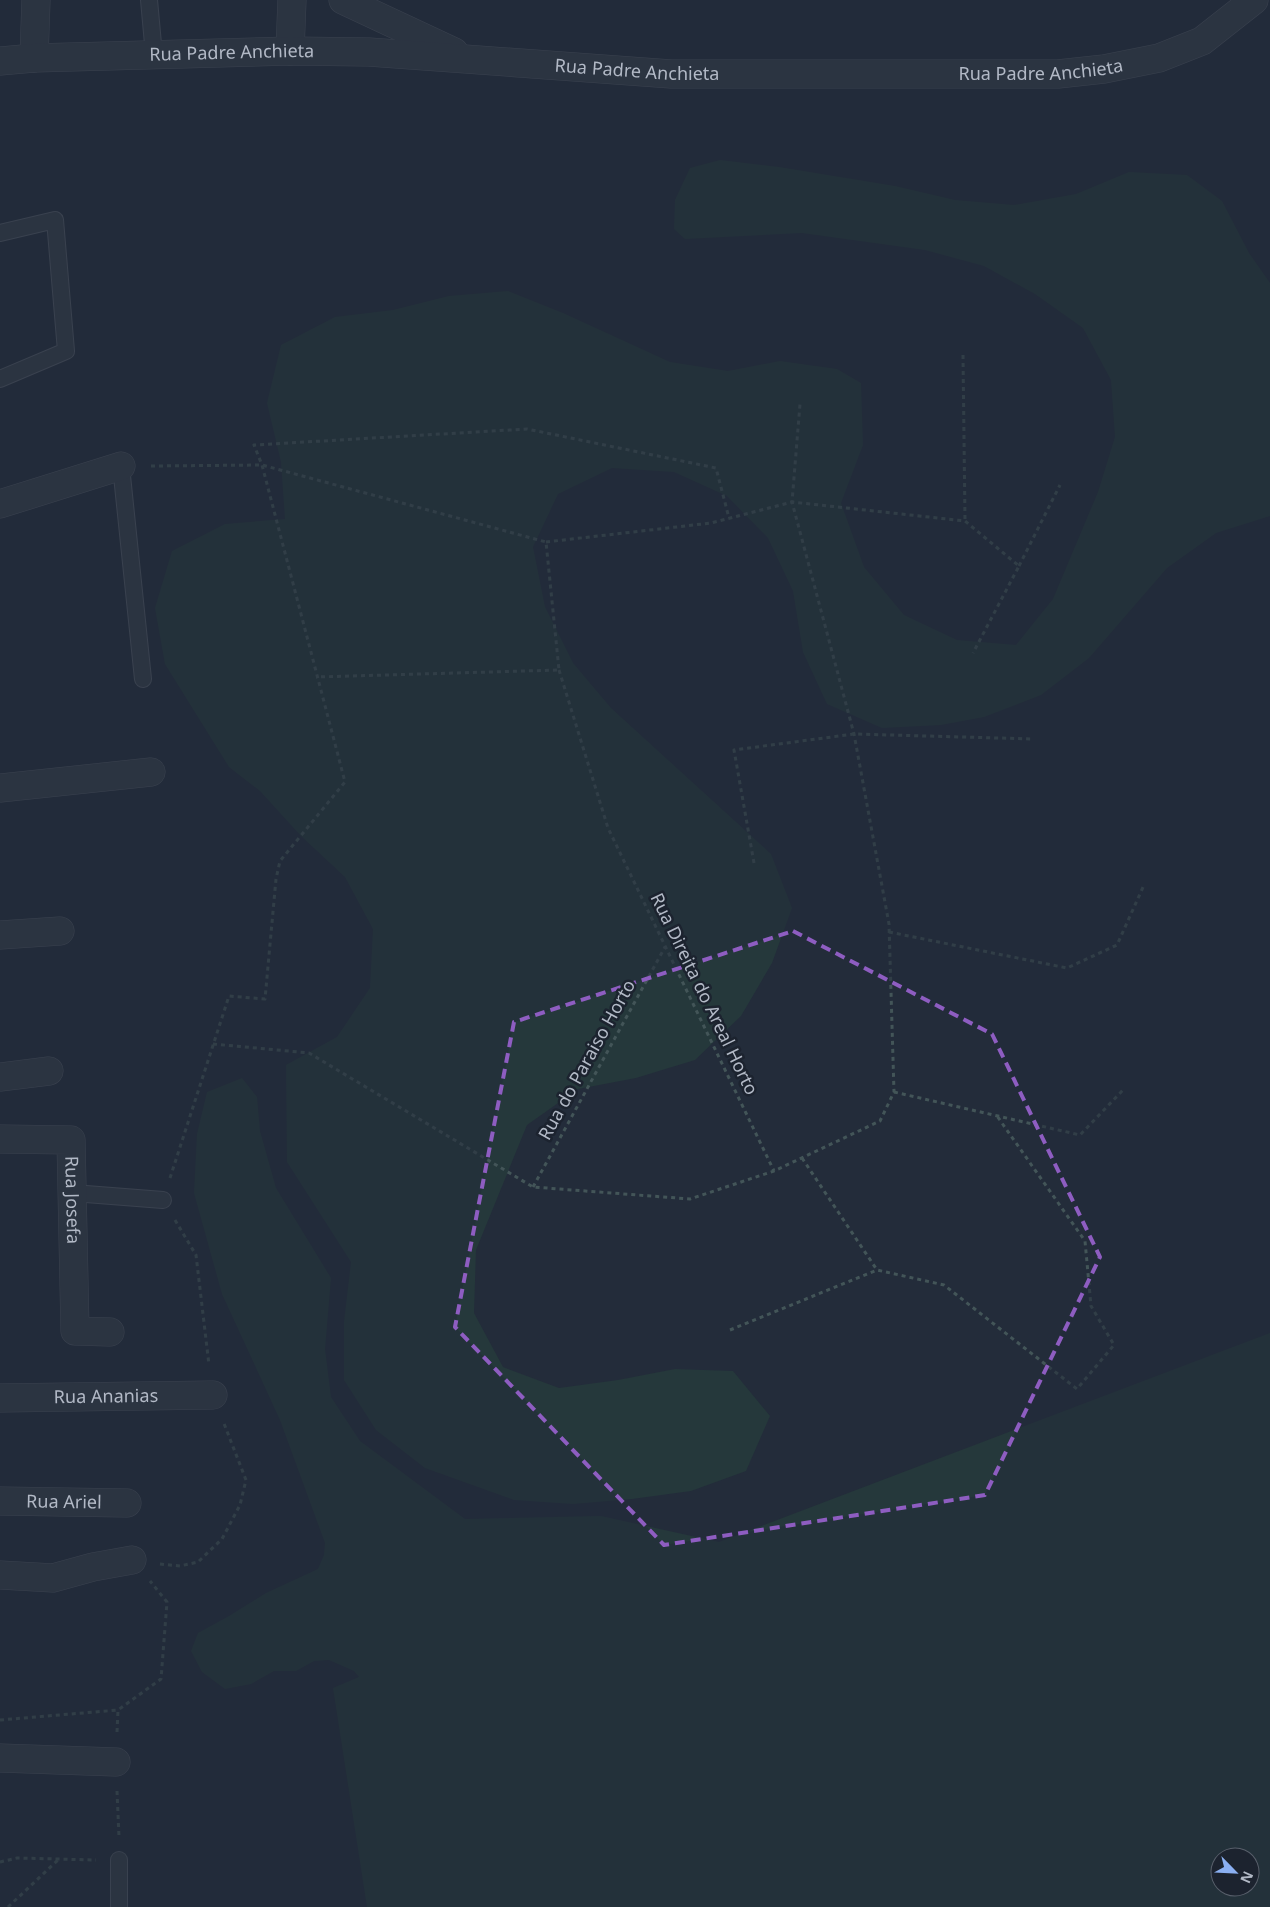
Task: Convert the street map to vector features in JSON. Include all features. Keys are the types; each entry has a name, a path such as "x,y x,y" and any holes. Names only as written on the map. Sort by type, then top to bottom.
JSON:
{"street":[{"path":"34,58 36,0"},
{"path":"290,51 292,0"},
{"path":"344,0 466,58"},
{"name":"Rua Padre Anchieta","path":"0,61 34,58 290,51 369,52 671,74 1058,74 1104,69 1159,58 1202,41 1254,0"},
{"path":"0,504 121,466"},
{"path":"0,788 151,772"},
{"path":"0,935 60,931"},
{"path":"0,1077 48,1070"},
{"name":"Rua Josefa","path":"0,1139 71,1140 75,1331 110,1332"},
{"name":"Rua Ananias","path":"0,1398 213,1395"},
{"name":"Rua Ariel","path":"0,1501 127,1503"},
{"path":"0,1576 53,1578 93,1567 132,1560"},
{"path":"0,1758 116,1762"}],"lane":[{"path":"149,0 154,55"},
{"path":"0,233 55,220 66,350 0,378"},
{"path":"121,466 143,679"},
{"path":"72,1193 163,1200"},
{"path":"119,1860 119,1907"}],"path":[{"path":"963,355 965,521"},
{"path":"213,1044 309,1053 533,1187 690,1198 774,1171 880,1121 894,1092 889,932 854,734 792,502 800,404"},
{"path":"163,1200 229,996 265,999 276,879 280,861 345,782 262,465 254,444 527,429 716,468 729,518"},
{"path":"121,466 262,465 546,542 711,523 792,502 965,521 1019,566"},
{"path":"973,653 1060,485"},
{"name":"Rua Direita do Areal Horto","path":"546,542 559,670 608,828 774,1171"},
{"path":"316,676 559,670"},
{"path":"754,863 734,750 854,734 1034,739"},
{"path":"889,932 1067,968 1117,945 1144,885"},
{"name":"Rua do Paraiso Horto","path":"533,1187 666,946"},
{"path":"894,1092 1080,1135 1123,1090"},
{"path":"730,1330 877,1270 944,1285 1077,1389 1114,1345 1091,1306 1085,1241 997,1116"},
{"path":"802,1158 877,1270"},
{"path":"0,1720 118,1710 160,1679 167,1602 132,1560"},
{"path":"0,1862 17,1858 119,1860 116,1762 118,1710"},
{"path":"8,1907 59,1859"}],"highlighted area":[{"path":"793,931 992,1034 1100,1257 985,1495 664,1545 455,1327 514,1022"}],"shaded area":[{"path":"720,160 779,167 895,186 955,200 1014,205 1076,194 1129,172 1187,175 1222,201 1249,253 1270,283 1270,516 1216,533 1167,568 1089,658 1041,695 984,717 941,725 882,728 827,704 803,652 793,591 768,538 727,496 674,472 612,468 558,494 533,547 545,607 573,663 611,708 771,854 792,908 772,963 741,1016 695,1060 636,1078 578,1089 527,1125 476,1250 474,1313 503,1367 559,1388 618,1380 675,1369 733,1371 770,1416 746,1471 691,1491 573,1504 514,1500 425,1468 376,1430 344,1380 344,1322 351,1262 287,1162 286,1065 337,1037 370,988 373,929 345,877 301,836 260,791 229,767 165,664 155,608 172,551 225,524 285,519 281,462 267,403 281,345 335,317 393,310 449,296 508,291 563,313 670,362 728,371 780,361 837,369 861,383 863,445 841,503 864,567 904,615 957,640 1016,645 1053,599 1098,492 1115,437 1111,380 1083,328 1035,294 984,266 925,250 802,233 685,239 674,229 675,200 690,168"},
{"path":"242,1078 257,1097 260,1131 276,1188 331,1278 325,1349 331,1397 360,1441 465,1519 601,1516 719,1542 1270,1333 1270,1907 367,1907 333,1688 359,1677 354,1671 329,1660 314,1661 296,1671 274,1671 251,1684 225,1689 202,1672 191,1651 198,1633 266,1593 318,1569 324,1555 325,1543 280,1420 222,1294 194,1193 197,1134 207,1092"}]}
